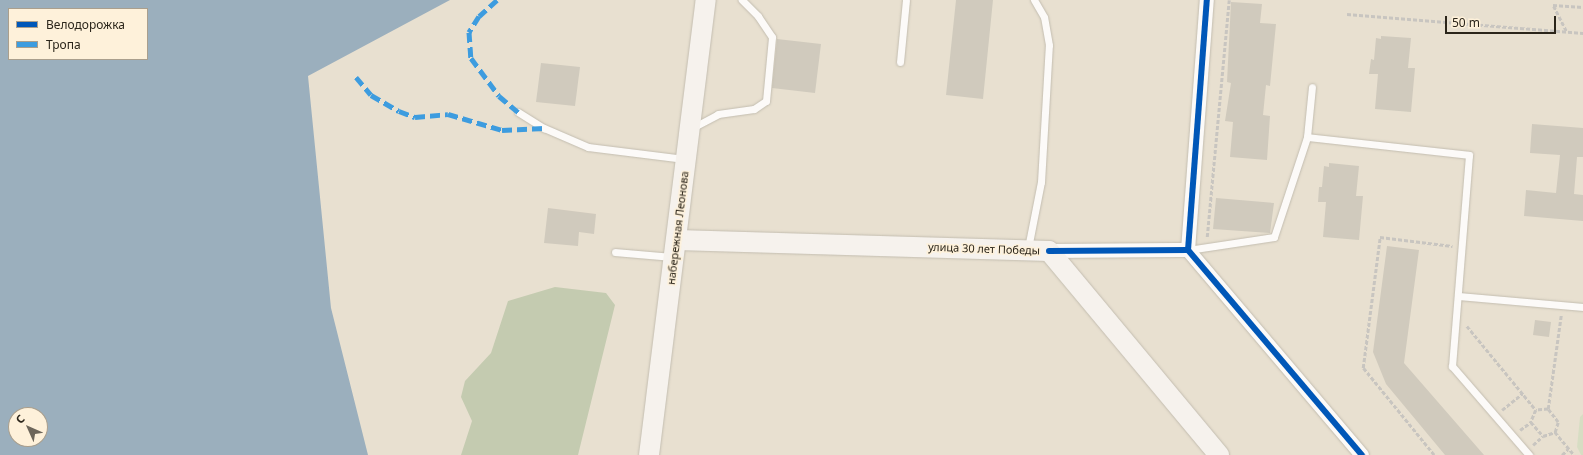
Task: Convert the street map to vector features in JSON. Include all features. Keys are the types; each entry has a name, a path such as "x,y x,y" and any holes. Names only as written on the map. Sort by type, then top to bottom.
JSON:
{"main road":[{"name":"набережная Леонова","path":"649,455 706,0"},
{"name":"улица 30 лет Победы","path":"676,249 1048,251 1219,455"}],"street":[{"path":"1207,0 1188,250 1362,455"},
{"path":"1048,251 1188,250"}],"lane":[{"path":"690,129 718,114 754,109 766,101 772,37 758,16 742,0"},
{"path":"900,62 906,0"},
{"path":"1027,250 1040,182 1049,45 1044,17 1034,0"},
{"path":"1188,250 1274,237 1307,137 1312,87"},
{"path":"518,112 544,128 588,148 687,160"},
{"path":"1307,137 1469,155 1458,315 1452,366 1529,455"},
{"path":"614,252 676,249"},
{"path":"1459,296 1583,307"}],"path":[{"path":"1206,248 1229,0"},
{"path":"1566,32 1553,5 1583,7"},
{"path":"1347,14 1583,33"},
{"path":"1434,455 1363,368 1380,237 1462,248"},
{"path":"1536,410 1531,422 1543,436 1554,432 1558,422 1548,409 1562,305"},
{"path":"1458,315 1536,410"},
{"path":"1495,416 1522,394"},
{"path":"1536,410 1548,409"},
{"path":"1554,432 1574,455"},
{"path":"1562,455 1568,449"}],"green space":[{"path":"555,287 606,293 615,305 578,455 461,455 472,421 461,397 465,381 491,353 508,301"},
{"path":"1583,414 1583,455 1581,455 1577,447 1580,417"}],"water":[{"path":"0,0 450,0 308,76 331,308 368,455 0,455"}],"building":[{"path":"956,0 993,0 983,99 946,95"},
{"path":"1231,2 1262,4 1260,23 1276,24 1270,86 1266,85 1263,115 1270,116 1267,160 1230,157 1233,122 1225,121 1231,83 1227,82"},
{"path":"1381,36 1411,38 1408,68 1415,68 1411,112 1375,109 1378,74 1369,74 1371,59 1374,60 1376,38 1381,39"},
{"path":"777,39 821,44 815,93 772,88"},
{"path":"541,63 580,67 575,106 536,102"},
{"path":"1532,124 1583,128 1583,157 1577,157 1574,194 1583,195 1583,221 1524,216 1526,190 1556,193 1560,155 1530,153"},
{"path":"1329,163 1359,166 1356,196 1363,196 1359,240 1323,237 1326,202 1318,202 1319,187 1322,187 1324,166 1329,167"},
{"path":"1216,198 1274,203 1270,233 1213,229"},
{"path":"548,208 596,214 594,234 579,232 578,246 544,243"},
{"path":"1387,246 1419,250 1404,363 1484,455 1445,455 1386,384 1373,352"},
{"path":"1535,320 1551,322 1549,337 1533,335"}],"marked path":[{"path":"497,0 479,16 469,32 471,58 499,96 518,112"},
{"path":"356,77 371,95 399,111 415,117 448,114 502,130 544,128"}],"cycle path":[{"path":"1188,250 1207,0"},
{"path":"1049,251 1188,250 1362,455"}]}
